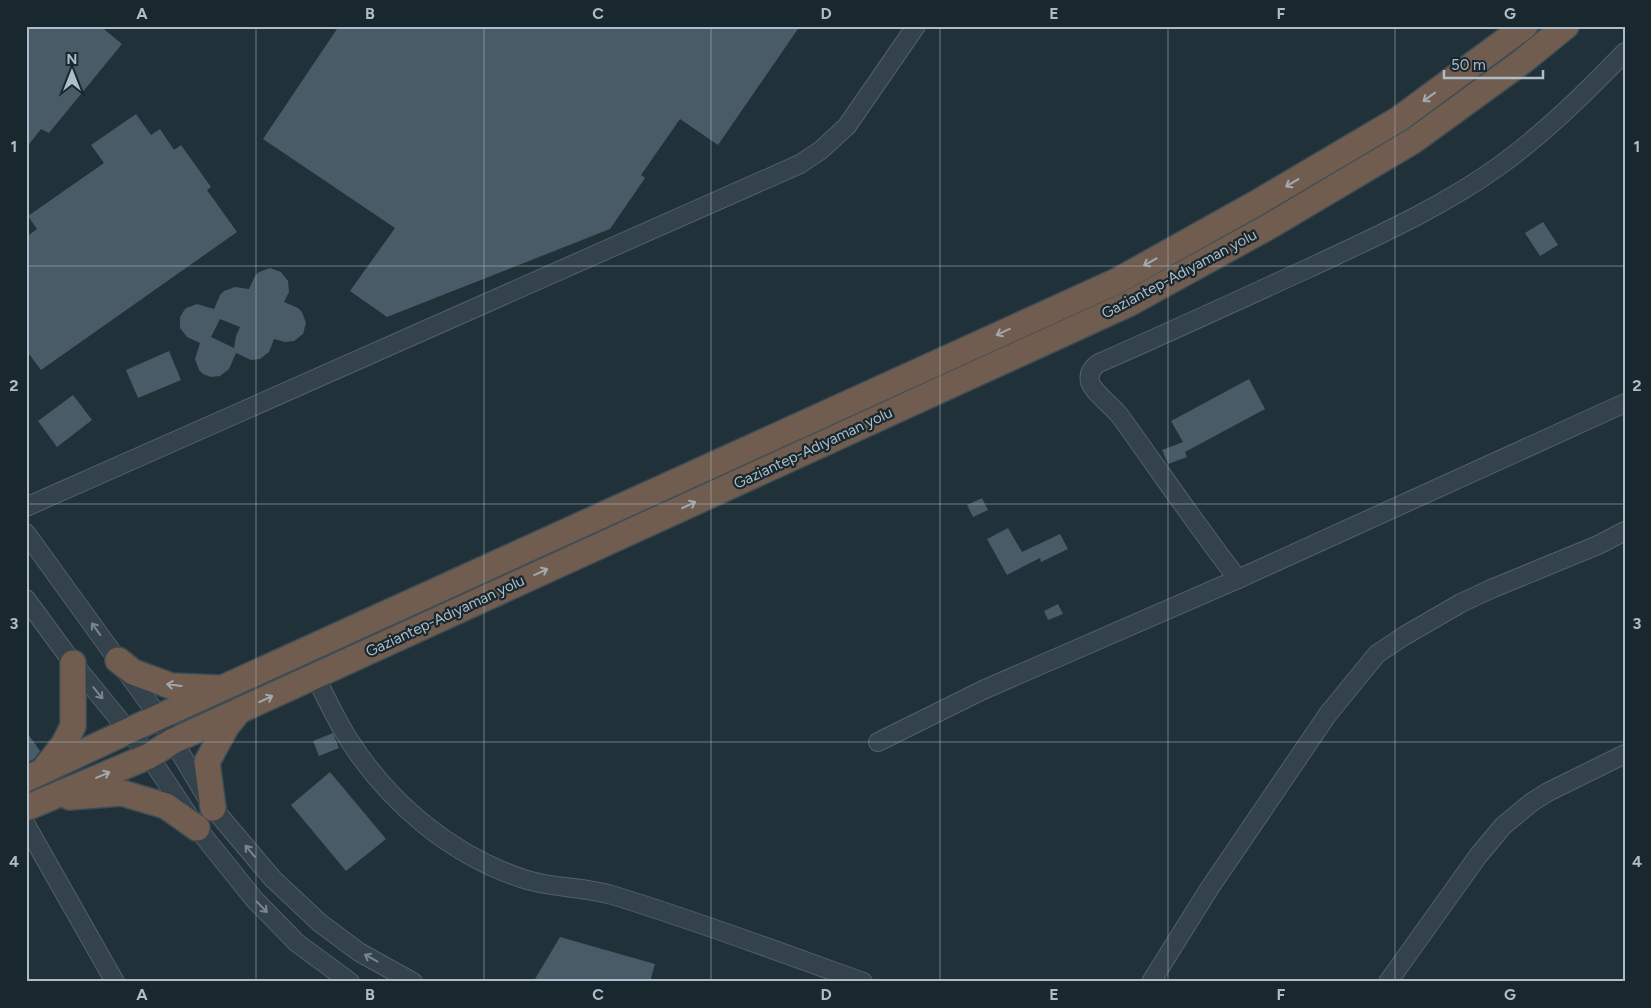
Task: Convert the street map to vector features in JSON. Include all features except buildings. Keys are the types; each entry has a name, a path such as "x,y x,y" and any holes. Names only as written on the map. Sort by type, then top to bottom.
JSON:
{"highway":[{"name":"Gaziantep-Adıyaman yolu","path":"34,776 128,731 1117,281 1255,204 1398,119 1525,26"},
{"name":"Gaziantep-Adıyaman yolu","path":"37,804 149,756 173,741 1128,304 1268,227 1413,141 1523,61 1566,26"},
{"path":"118,660 133,672 171,686 223,688"},
{"path":"34,776 64,744 73,726 73,663"},
{"path":"214,808 207,762 226,727 239,711"},
{"path":"37,804 122,793 166,806 197,828"}],"street":[{"path":"26,507 800,164 820,150 847,126 916,26"},
{"path":"1238,579 1114,409 1090,383 1089,376 1092,369 1099,363 1379,235 1453,196 1501,165 1544,131 1578,101 1625,52"},
{"path":"878,742 983,690 1238,579 1625,403"},
{"path":"1151,982 1209,889 1328,714 1377,654 1461,603 1598,545 1625,531"},
{"path":"26,533 159,717 214,808 273,879 320,923 359,952 413,982"},
{"path":"26,598 73,663 149,756 197,828 254,899 297,943 350,982"},
{"path":"315,676 348,738 374,774 404,807 469,856 508,874 529,880 610,894 749,940 863,982"},
{"path":"1388,982 1478,856 1503,826 1532,802 1548,792 1625,754"},
{"path":"26,824 115,982"}]}
